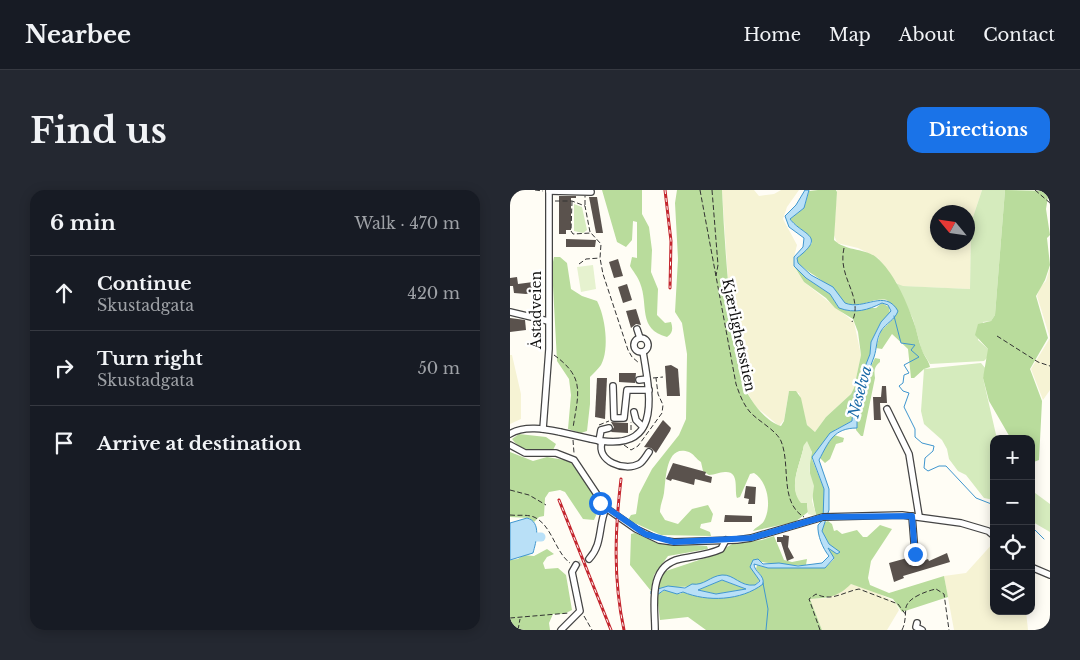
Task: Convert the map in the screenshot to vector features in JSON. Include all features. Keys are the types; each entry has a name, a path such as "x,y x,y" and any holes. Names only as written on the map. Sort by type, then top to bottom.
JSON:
{"street":[{"path":"549,190 591,192"},
{"name":"Åstadveien","path":"543,429 549,349 549,190"},
{"path":"510,312 548,321"},
{"path":"638,328 640,338"},
{"path":"640,338 646,339 648,343 648,347 643,352 634,348 634,341 640,338"},
{"path":"510,434 516,430 543,429 600,441 622,442 631,438 644,426 650,405 643,352"},
{"path":"639,380 647,379"},
{"path":"613,386 612,416 624,418 626,391 649,390"},
{"path":"887,409 909,454 919,516"},
{"path":"634,412 636,420 644,426"},
{"path":"609,428 601,430 601,450 603,455 614,464 627,467 638,464 649,452"},
{"path":"510,445 525,453 556,453 574,460 606,508 636,529 660,540 674,542 751,538 826,517 919,516 976,526 990,534"},
{"path":"589,559 596,552 606,508"},
{"path":"912,516 915,554"},
{"path":"655,630 654,588 659,574 668,565 677,560 715,552 724,547 726,540"},
{"path":"561,630 578,613 572,572 576,565"},
{"path":"1035,569 1050,575"},
{"path":"917,623 916,627 922,630"}],"path":[{"path":"510,196 520,190"},
{"path":"535,190 549,190"},
{"name":"Kjærlighetsstien","path":"700,190 740,396 749,411 780,440 786,464 788,496 796,512 810,521"},
{"path":"712,190 718,265 716,280"},
{"path":"1035,190 1050,203"},
{"path":"585,200 584,206 590,233 601,244 600,258 603,274 628,350 637,362 645,364"},
{"path":"549,202 572,201 584,206"},
{"path":"572,201 571,231 578,234 590,233"},
{"path":"844,248 842,267 855,304 856,313 852,322"},
{"path":"579,264 586,259 600,258"},
{"path":"997,336 1038,362 1050,366"},
{"path":"549,349 574,372 578,397 572,430"},
{"path":"647,379 663,377"},
{"path":"624,418 632,419 631,438"},
{"path":"644,426 654,431"},
{"path":"573,440 574,460"},
{"path":"510,490 528,495 546,506"},
{"path":"510,515 527,515 541,522 560,553 569,563 576,565"},
{"path":"820,630 809,599 816,594 828,598 859,589 898,604 906,615"},
{"path":"902,630 906,615 906,605 910,600 932,590 942,591 949,630"},
{"path":"510,618 578,613 591,625 592,630"},
{"path":"518,630 520,618"}],"shaded area":[{"path":"722,190 754,190 759,196 774,194 781,190 799,190 787,207 783,219 797,245 794,257 796,270 804,282 854,322 861,355 854,388 851,394 826,417 815,432 807,425 799,393 789,391 784,420 779,426 755,406 743,384 735,344 728,279"},
{"path":"837,190 982,190 975,211 975,205 930,205 930,250 971,250 970,289 899,286 878,258 858,248 837,243 834,235"},
{"path":"1050,267 1050,338 1037,296 1040,287 1046,281"},
{"path":"1050,338 1050,390 1043,400 1031,369"},
{"path":"510,355 512,355 521,394 521,419 510,424"},
{"path":"990,546 990,615 1026,615 1028,630 954,630 944,576 966,573"},
{"path":"851,584 870,589 895,602 899,610 887,630 822,630 810,599 828,598"}],"green space":[{"path":"602,190 642,190 642,214 649,227 652,250 651,272 658,289 657,315 665,323 671,322 672,326 671,332 667,337 651,328 646,315 643,291 637,276 630,266 632,257 637,258 637,222 633,221 632,240 626,247 617,242"},
{"path":"677,190 722,190 729,288 739,369 743,384 753,403 775,424 781,426 784,421 789,391 796,391 801,398 807,425 815,432 826,417 851,394 861,355 858,332 853,319 835,308 826,298 804,282 794,266 806,278 830,294 839,308 876,308 882,303 889,307 890,313 881,322 871,342 870,354 854,395 852,421 835,430 814,454 812,459 824,489 824,515 816,516 810,474 812,452 804,445 795,483 798,497 803,503 807,503 808,512 795,522 753,531 764,521 768,508 765,488 759,477 754,473 750,474 740,497 737,498 733,475 725,472 709,475 703,471 701,462 692,454 681,451 675,453 668,465 660,512 665,520 678,524 692,509 708,505 713,514 711,522 701,524 700,528 710,532 711,536 661,535 628,520 631,515 636,514 639,494 652,469 679,435 686,419 687,354 682,323 675,312 678,259 675,203"},
{"path":"836,190 837,192 834,240 838,244 876,257 888,270 903,295 930,367 924,369 914,378 911,378 908,349 892,334 882,349 876,348 881,331 895,317 887,300 875,300 859,305 848,304 797,262 797,258 812,243 790,219 804,208 809,191"},
{"path":"982,190 1005,190 995,315 991,321 983,322 978,340 988,349 988,357 984,361 930,364 922,351 913,319 895,283 903,286 970,289 971,250 975,250 975,211"},
{"path":"1005,190 1049,191 1046,209 1050,235 1047,238 1050,265 1045,280 1036,296 1048,338 1030,369 1042,401 1039,460 1035,462 1035,435 1009,435 989,401 983,378 988,349 975,335 978,324 991,321 995,315"},
{"path":"574,204 582,207 587,230 583,233 574,231"},
{"path":"554,257 560,257 567,263 571,289 582,296 597,301 604,324 606,342 604,358 601,365 590,377 587,431 581,433 568,429 571,395 569,379 557,361 552,267"},
{"path":"593,265 596,289 581,292 577,267"},
{"path":"875,358 880,359 880,362 875,369 875,378 863,436 861,436 856,430 860,388"},
{"path":"981,363 986,369 983,378 996,435 990,435 990,499 984,498 966,475 958,471 949,459 947,449 942,440 924,424 921,411 924,369"},
{"path":"519,434 546,437 556,444 553,450 536,451 525,449 516,444 512,439"},
{"path":"834,435 844,438 843,442 836,444 830,459 825,463 820,458"},
{"path":"807,441 812,452 809,470 814,486 812,501 815,516 808,514 807,503 801,503 795,490 796,475 804,445"},
{"path":"510,452 533,461 547,457 570,461 601,504 594,520 583,519 565,492 560,490 549,492 545,498 544,516 539,517 534,522 529,518 510,517"},
{"path":"1035,493 1050,504 1050,532 1035,523"},
{"path":"828,521 832,524 834,531 837,530 842,534 857,530 863,537 867,537 880,525 892,529 871,561 868,578 870,585 889,593 944,576 948,597 902,612 893,599 851,584 842,592 832,596 810,599 822,630 706,630 688,617 660,620 657,595 665,590 680,594 683,592 703,597 724,598 744,593 763,584 762,577 756,569 757,565 768,568 825,568 834,559 828,549 829,544 822,531 823,523"},
{"path":"635,533 659,544 707,546 708,549 668,556 654,575 651,591 630,565 631,534"},
{"path":"774,536 784,560 792,562 807,559 806,565 753,560 753,570 760,580 755,585 746,584 727,576 720,576 698,585 666,588 657,591 659,580 666,571 711,556 734,543 762,540"},
{"path":"547,549 554,554 547,557 543,563 545,569 558,568 566,575 572,610 564,614 553,614 549,623 550,630 510,630 510,560 518,559 523,555 534,556"},
{"path":"722,580 746,589 716,594 698,590"}],"water":[{"name":"Neselva","path":"805,190 809,190 804,208 790,219 810,236 811,240 810,245 797,258 798,263 811,275 833,287 845,303 852,305 881,300 893,304 898,311 895,317 883,328 878,338 874,357 859,399 857,428 843,430 833,437 819,460 829,489 829,510 822,531 829,544 840,552 837,554 828,548 834,558 825,568 768,568 754,564 762,578 763,584 754,590 734,597 703,597 683,592 677,594 664,590 657,595 651,594 651,591 668,586 685,588 722,575 730,576 745,584 755,585 760,581 750,567 753,560 758,559 763,564 779,563 798,566 822,563 829,556 818,533 818,525 823,520 824,489 812,457 830,433 852,421 854,395 870,354 871,342 881,322 891,311 888,305 882,303 872,308 861,310 850,311 839,308 830,294 806,278 794,266 794,257 803,247 804,238 789,227 785,216 796,205","holes":["722,580 746,589 716,594 698,590"]},
{"path":"527,518 535,524 537,533 533,553 510,560 510,523"}],"building":[{"path":"559,196 576,196 576,198 571,198 571,230 566,230 566,234 559,234"},
{"path":"589,197 597,197 603,233 596,233"},
{"path":"566,239 596,240 595,247 566,247"},
{"path":"618,259 623,276 614,278 609,262"},
{"path":"517,277 518,284 533,282 534,292 526,294 514,293 513,286 510,286 510,278"},
{"path":"627,284 632,300 623,303 618,287"},
{"path":"636,309 641,325 636,324 631,328 626,311"},
{"path":"510,318 525,320 526,330 510,332"},
{"path":"671,365 678,369 680,396 667,396 665,366"},
{"path":"619,373 636,373 635,383 619,382"},
{"path":"597,378 607,378 605,419 595,417"},
{"path":"882,386 886,386 887,403 880,403 881,420 874,420 873,397 881,397"},
{"path":"663,420 671,428 656,453 651,448 644,447"},
{"path":"611,422 628,423 628,433 611,432 614,427"},
{"path":"673,463 706,472 705,475 712,477 711,483 695,479 694,485 666,479"},
{"path":"746,486 756,487 755,504 748,504 749,499 744,498"},
{"path":"725,515 752,516 752,522 724,522"},
{"path":"783,535 789,536 788,547 794,558 787,561 781,542 777,542 777,537 783,537"},
{"path":"947,553 950,562 903,576 904,578 894,582 889,563 907,558 909,565 917,563 916,559 919,555 923,561 928,559 929,561"}],"waterway":[{"path":"894,316 901,343 915,345 911,350 919,357 904,365 909,373 904,375 903,383 899,386 903,391 909,393 904,407 915,429 915,437 922,443 934,446 933,451 925,458 924,468 928,471 939,466 946,466 976,498 990,503"},
{"path":"1035,530 1044,539"},
{"path":"763,583 768,609 766,630"}],"tunnel":[{"path":"576,565 589,559"}],"railway":[{"path":"665,190 671,241 670,288"},
{"path":"621,479 616,554 618,592 624,630"},
{"path":"559,500 611,630"}],"route":[{"path":"600,503 652,538 674,542 751,538 823,517 912,516 915,554"}]}
